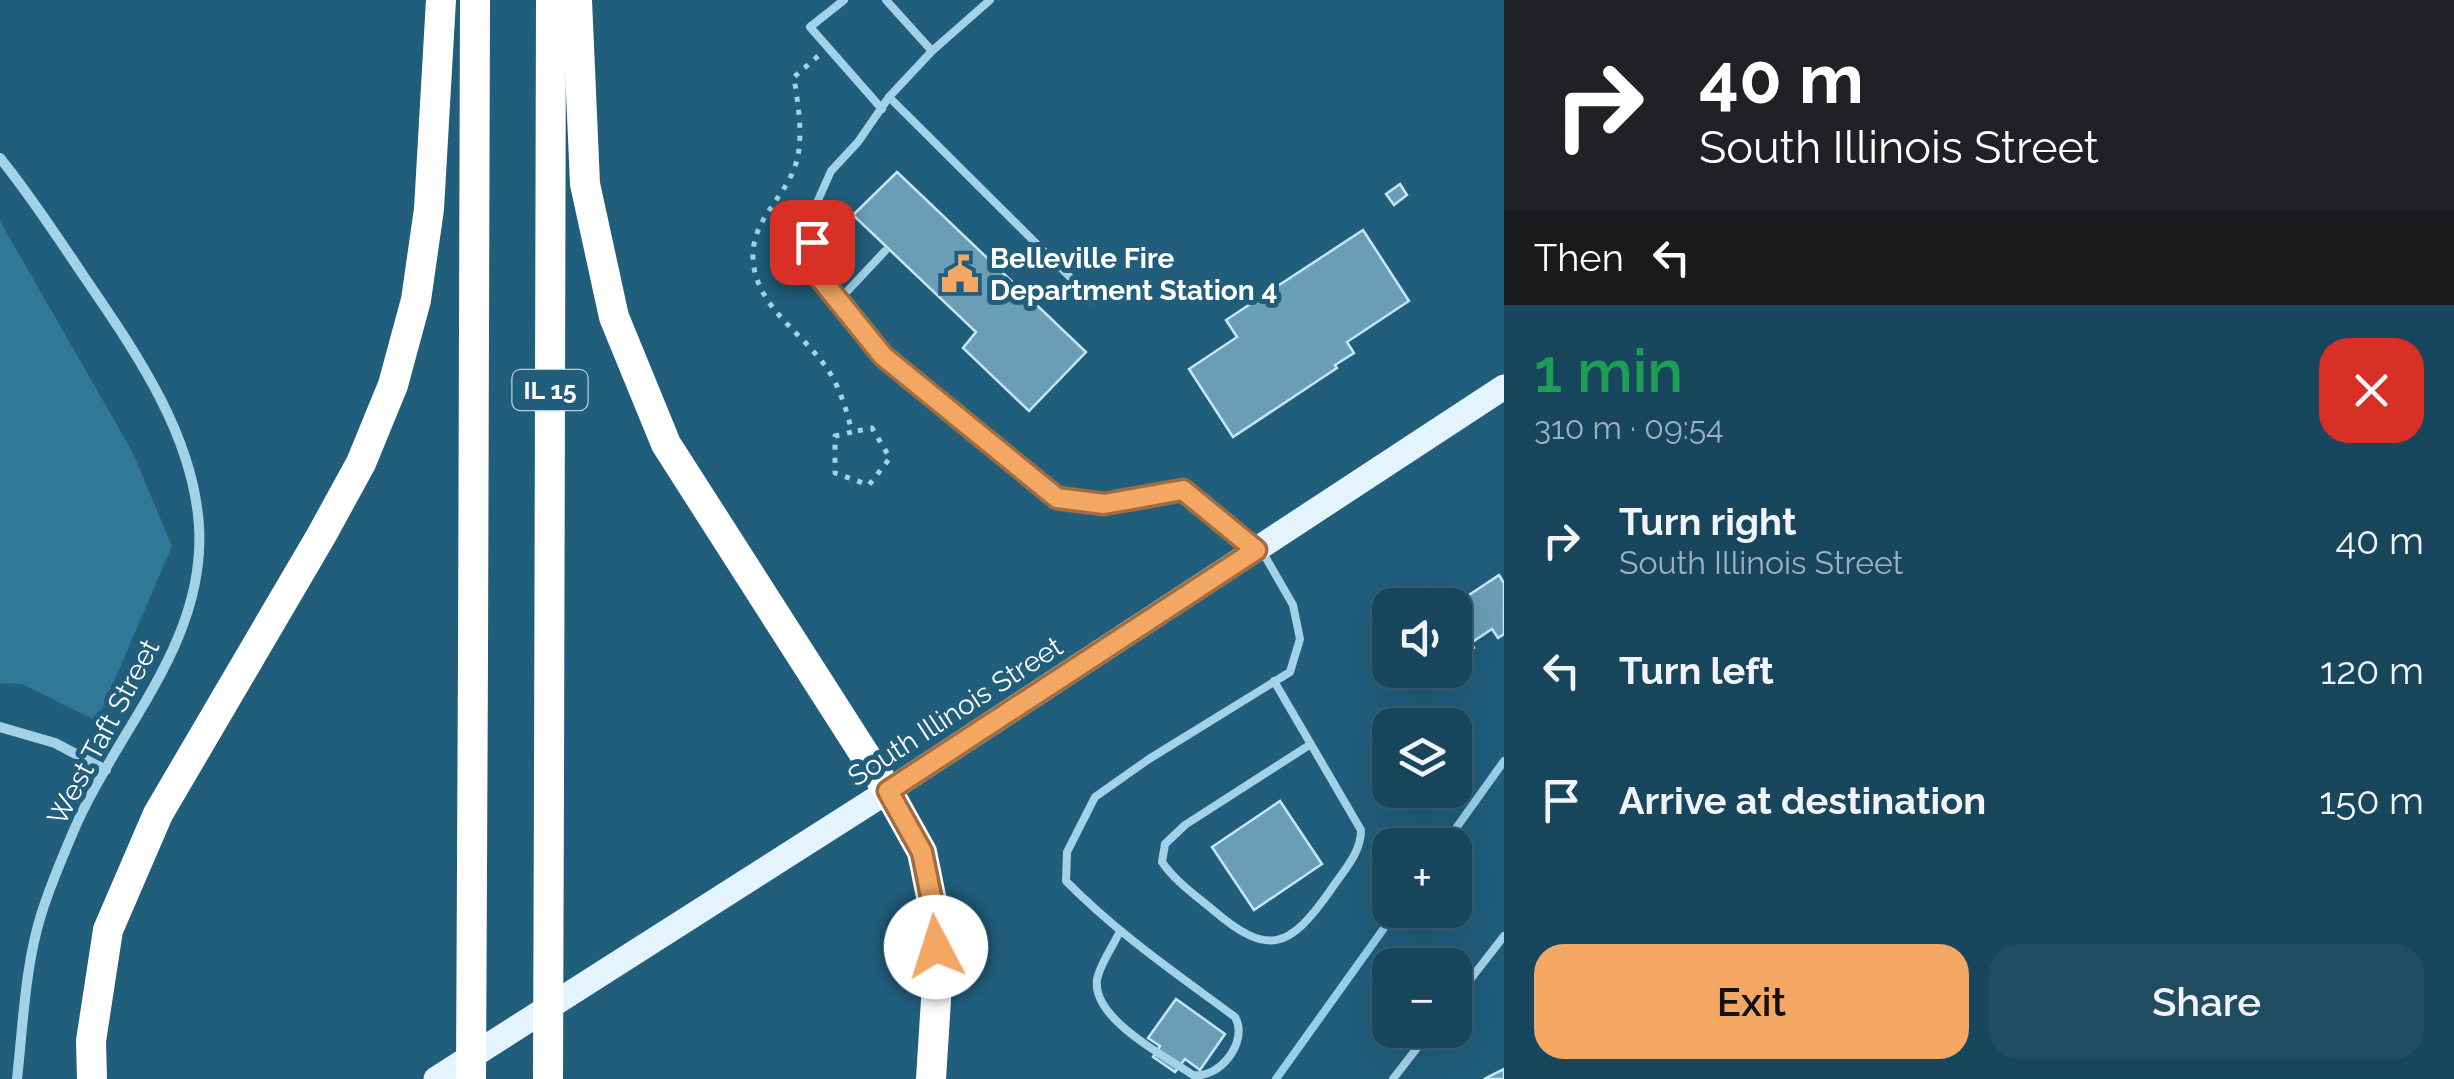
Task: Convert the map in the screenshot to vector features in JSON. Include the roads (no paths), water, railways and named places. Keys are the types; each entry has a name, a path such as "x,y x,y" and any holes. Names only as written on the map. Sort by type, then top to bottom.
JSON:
{"highway":[{"path":"92,1079 92,1040 108,930 158,814 361,464 394,385 416,300 429,209 441,0"},
{"name":"IL 15","path":"471,1079 475,0"},
{"name":"IL 15","path":"548,1079 551,0"},
{"path":"577,0 585,184 614,317 666,444 888,791 922,852 934,911 937,984 931,1079"}],"main road":[{"name":"South Illinois Street","path":"436,1079 888,791 1504,387"}],"street":[{"name":"West Taft Street","path":"0,158 24,188 148,376 174,431 193,490 199,527 189,607 172,656 79,820 40,916 30,963 17,1079"},
{"path":"0,727 54,743 106,770"}],"lane":[{"path":"844,0 810,27 882,110"},
{"path":"886,0 932,52"},
{"path":"990,0 932,52 890,97 831,171 811,216 812,268 883,356 1057,498 1104,504 1183,490 1258,548 1293,606 1300,639 1290,672 1149,759 1096,797 1067,852 1066,881 1100,916 1236,1017 1239,1035 1216,1073 1193,1076 1123,1028 1101,1004 1097,980 1120,931"},
{"path":"890,97 1094,301"},
{"path":"838,300 885,252"},
{"path":"1274,682 1311,744 1361,830 1361,839 1357,853 1325,898 1288,936 1262,942 1236,930 1170,874 1162,862 1164,844 1184,825 1311,744"},
{"path":"1472,978 1504,936"},
{"path":"1394,1079 1417,1048"}],"waterway":[{"path":"1456,828 1504,761"},
{"path":"1276,1079 1384,928"}],"place":[{"name":"Belleville Fire Department Station 4","path":"960,274"}]}
